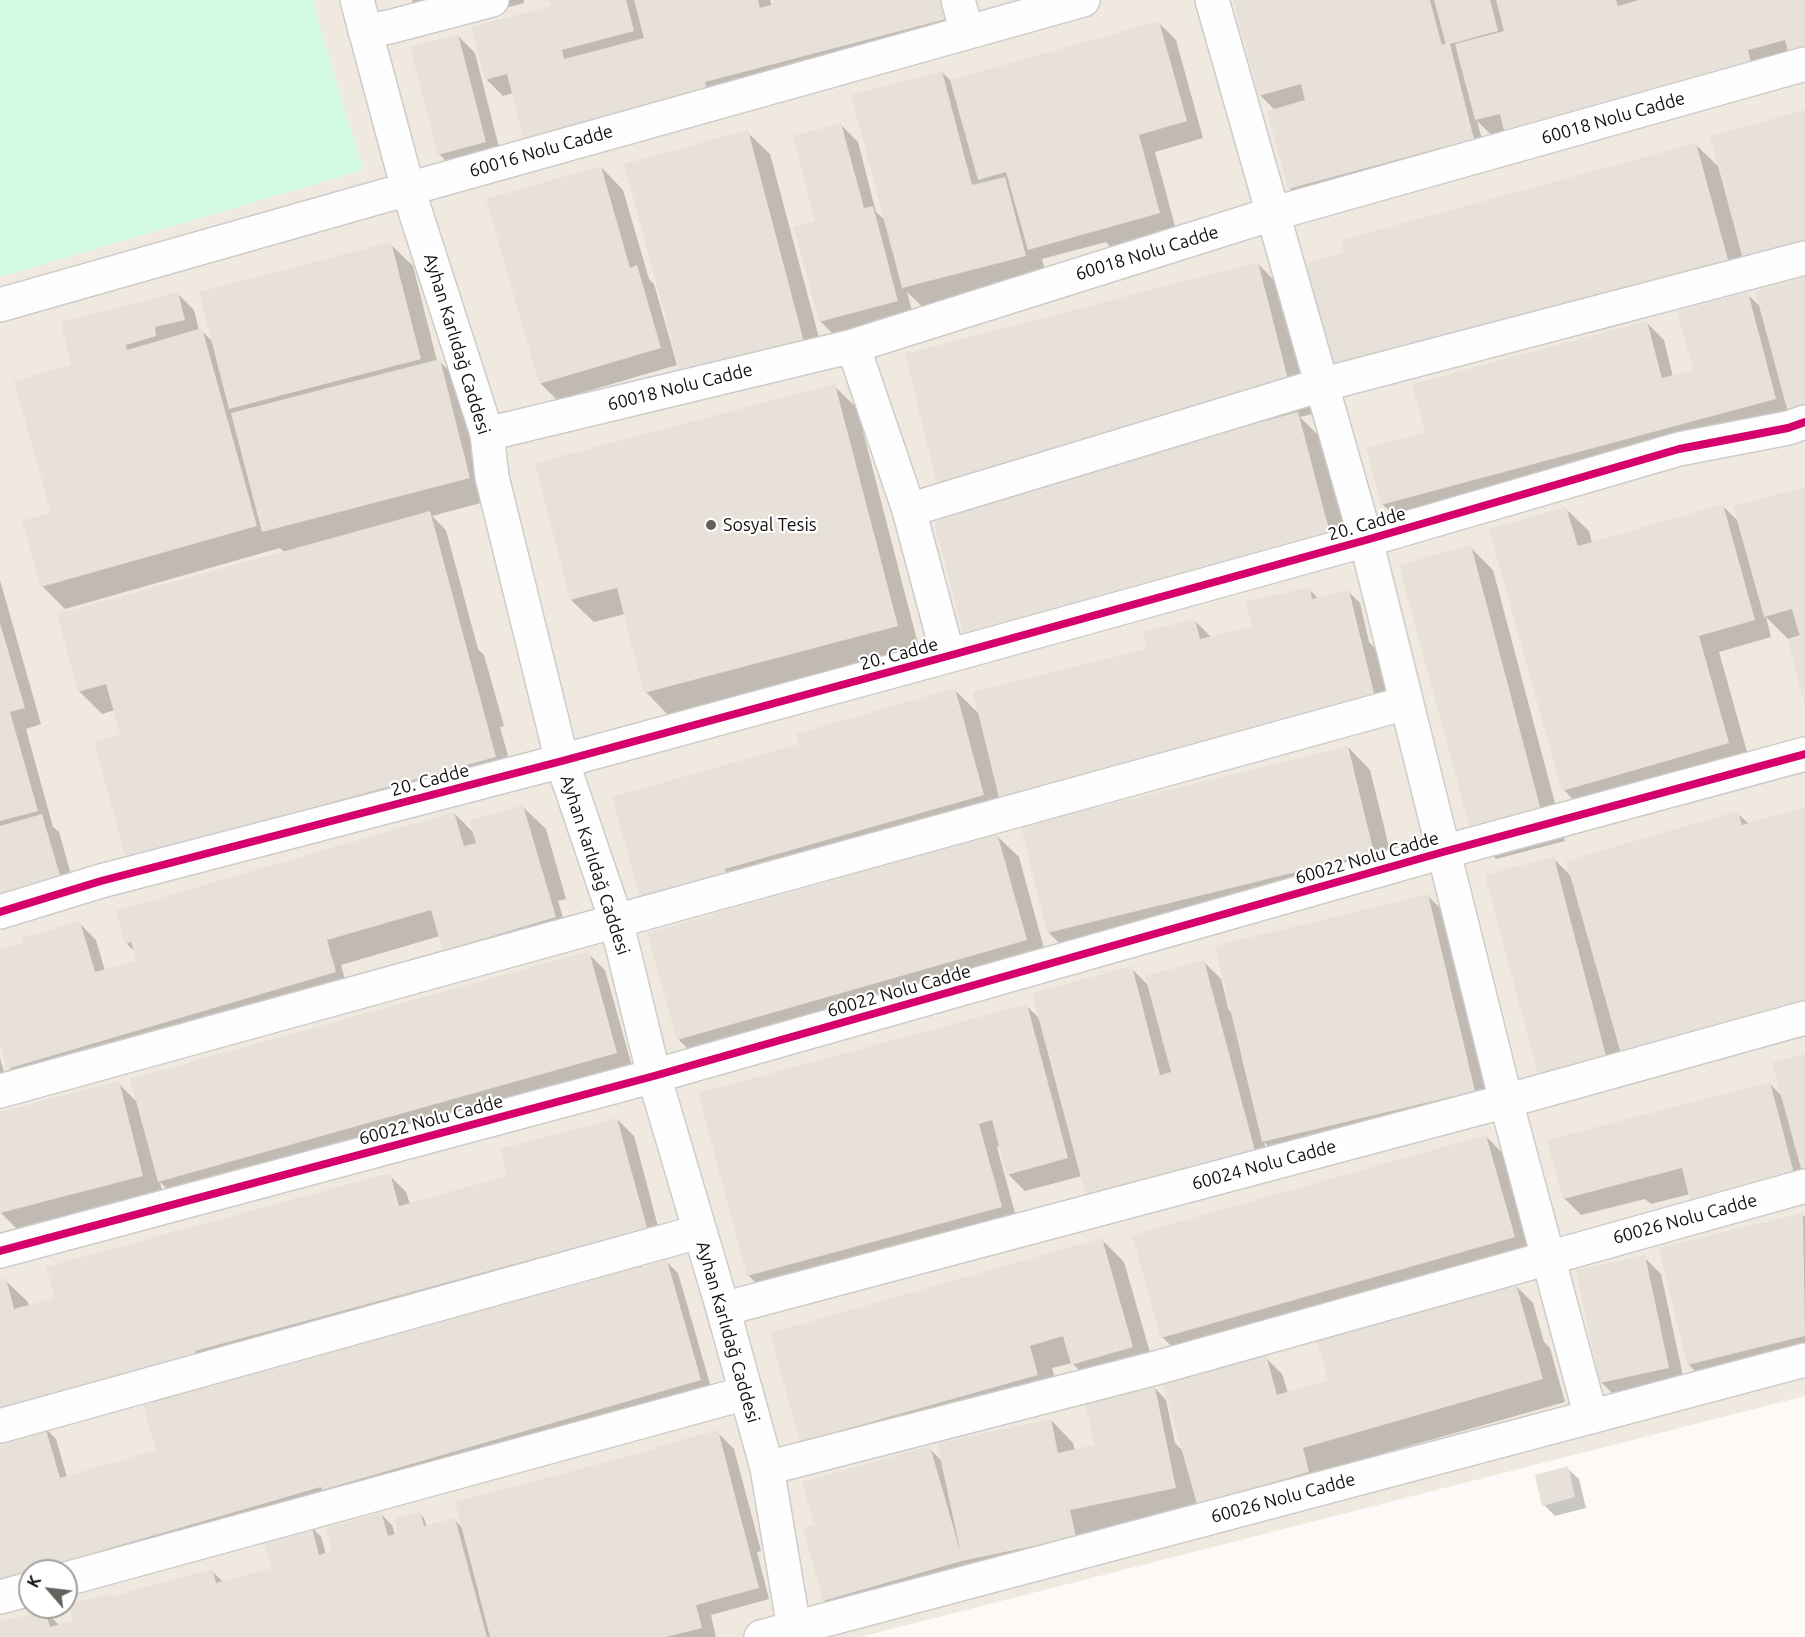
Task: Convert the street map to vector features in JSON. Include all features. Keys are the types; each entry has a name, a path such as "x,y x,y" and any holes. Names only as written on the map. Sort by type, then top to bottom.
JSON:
{"street":[{"path":"361,15 389,27 492,0"},
{"path":"958,0 967,32"},
{"name":"60016 Nolu Cadde","path":"0,305 1083,0"},
{"path":"1212,0 1366,540 1506,1101 1591,1417"},
{"name":"Ayhan Karlıdağ Caddesi","path":"361,15 408,189 487,434 492,477 561,761 616,921 654,1077 698,1232 723,1309 767,1468 794,1628"},
{"name":"60018 Nolu Cadde","path":"487,434 853,346 1272,214 1805,64"},
{"path":"909,510 1321,385 1805,258"},
{"path":"853,346 909,510 948,656"},
{"name":"20. Cadde","path":"0,912 101,881 561,761 948,656 1366,540 1679,449 1788,428 1805,422"},
{"path":"0,1091 1406,703"},
{"name":"60022 Nolu Cadde","path":"0,1251 654,1077 1443,852 1805,754"},
{"name":"60024 Nolu Cadde","path":"723,1309 1506,1101 1805,1018"},
{"name":"60026 Nolu Cadde","path":"767,1468 1156,1368 1805,1186"},
{"path":"0,1426 698,1232"},
{"name":"60026 Nolu Cadde","path":"760,1637 1805,1360"},
{"path":"78,1576 746,1393"},
{"path":"0,1597 18,1592"}],"shaded area":[{"path":"0,0 1805,0 1805,1396 860,1637 0,1637"}],"green space":[{"path":"0,0 312,0 363,170 0,277"}],"building":[{"path":"549,0 626,0 634,31 562,50 564,59 644,38 634,0 758,0 760,8 773,4 772,0 945,0 950,18 705,82 708,93 524,141 507,74 485,80 471,27 551,6"},
{"path":"1233,0 1430,0 1442,46 1446,45 1434,0 1490,0 1498,31 1450,44 1474,139 1288,189 1267,111 1305,100 1301,84 1259,96"},
{"path":"1496,0 1616,0 1618,6 1639,0 1805,0 1805,47 1788,51 1785,40 1748,50 1752,68 1505,135 1500,114 1475,120 1455,44 1504,31"},
{"path":"1159,21 1187,121 1139,135 1160,213 1028,250 1006,172 978,180 950,80"},
{"path":"458,34 486,142 438,155 410,47"},
{"path":"942,71 972,185 1005,177 1026,256 902,288 851,95"},
{"path":"1805,110 1805,246 1744,263 1710,136"},
{"path":"841,123 864,208 873,206 898,301 819,322 794,227 815,221 793,136"},
{"path":"748,130 804,342 681,375 624,164"},
{"path":"1696,143 1730,267 1334,375 1304,264 1344,252 1341,240"},
{"path":"601,166 630,268 637,265 661,348 539,384 486,199"},
{"path":"391,242 421,359 229,409 199,292"},
{"path":"1258,262 1291,391 937,483 905,354"},
{"path":"1805,277 1805,404 1787,409 1755,291"},
{"path":"178,292 185,320 155,327 156,336 126,345 127,350 202,328 257,526 41,587 22,521 51,513 14,381 71,365 61,322"},
{"path":"1748,292 1776,399 1381,505 1366,448 1425,432 1412,384 1647,321 1662,378 1693,370 1677,311"},
{"path":"440,359 470,478 262,532 231,413"},
{"name":"Sosyal Tesis","path":"835,384 898,626 644,693 617,588 570,600 535,463"},
{"path":"1298,412 1331,537 964,636 931,511"},
{"path":"1805,487 1804,702 1788,640 1800,637 1792,609 1764,617 1733,506"},
{"path":"1723,504 1755,620 1699,636 1729,743 1562,791 1489,529 1566,507 1578,546"},
{"path":"430,511 496,757 126,859 94,742 120,734 106,684 78,692 57,614"},
{"path":"1471,545 1543,818 1472,837 1399,565"},
{"path":"1310,587 1312,599 1349,590 1377,706 999,798 973,692 1147,649 1143,632 1195,619 1200,639 1252,626 1246,602"},
{"path":"0,623 25,708 10,712 38,811 0,821"},
{"path":"955,688 984,795 725,869 726,873 640,897 612,797 799,744 796,734"},
{"path":"1348,746 1374,853 1047,933 1021,826"},
{"path":"523,805 556,917 443,951 431,910 327,940 336,972 7,1069 0,1043 0,950 23,943 21,938 80,921 95,972 136,960 131,942 125,944 116,911 454,812 464,846 476,843 469,821"},
{"path":"1805,807 1805,1000 1621,1054 1566,861 1738,811 1742,825"},
{"path":"42,814 61,879 0,897 0,826"},
{"path":"997,833 1027,940 677,1040 647,933"},
{"path":"1554,857 1606,1056 1538,1074 1485,875"},
{"path":"1428,894 1475,1091 1262,1142 1215,946"},
{"path":"589,951 617,1053 158,1182 130,1079"},
{"path":"1204,960 1255,1151 1086,1197 1032,993 1132,966 1160,1075 1171,1072 1145,976"},
{"path":"1027,1004 1068,1158 1007,1175 992,1120 979,1124 1002,1207 747,1276 698,1093"},
{"path":"1805,1054 1805,1171 1802,1172 1772,1063"},
{"path":"119,1081 143,1176 0,1213 0,1112"},
{"path":"1770,1082 1794,1173 1690,1200 1682,1168 1563,1199 1547,1140"},
{"path":"617,1118 647,1228 195,1351 198,1360 0,1414 0,1280 6,1278 14,1309 55,1298 46,1267 390,1173 399,1206 507,1176 500,1149"},
{"path":"1486,1135 1515,1237 1161,1338 1132,1235"},
{"path":"1803,1213 1805,1336 1687,1365 1659,1248"},
{"path":"1102,1238 1133,1347 1071,1365 1063,1336 1030,1346 1038,1375 800,1442 770,1333"},
{"path":"1645,1255 1669,1368 1600,1383 1576,1270"},
{"path":"667,1260 701,1380 322,1490 321,1487 72,1559 18,1559 18,1575 0,1580 0,1439 45,1426 60,1478 156,1450 143,1405 551,1287 553,1292 589,1281 588,1277 640,1262 641,1268"},
{"path":"1516,1284 1543,1379 1303,1448 1309,1472 1197,1504 1163,1384 1266,1355 1277,1395 1328,1380 1317,1341"},
{"path":"1155,1387 1176,1488 1070,1510 1076,1537 962,1561 823,1601 803,1528 814,1525 802,1482 930,1446 961,1554 937,1443 1051,1419 1058,1453 1094,1445 1085,1402"},
{"path":"718,1430 759,1588 696,1605 702,1628 666,1637 490,1637 455,1502 656,1449 655,1447"},
{"path":"1568,1466 1575,1497 1542,1506 1535,1475"},
{"path":"420,1511 424,1526 455,1518 487,1637 0,1637 0,1622 18,1617 48,1619 50,1627 78,1619 78,1602 109,1594 110,1597 212,1569 216,1583 271,1568 263,1537 311,1524 319,1555 332,1551 326,1528 381,1512 388,1536 398,1533 394,1518"}],"cycle path":[{"path":"0,912 101,881 562,761 948,656 1366,540 1679,449 1788,428 1805,422"},
{"path":"0,1251 654,1076 1443,852 1805,754"}],"place":[{"name":"Sosyal Tesis","path":"711,525"}]}
